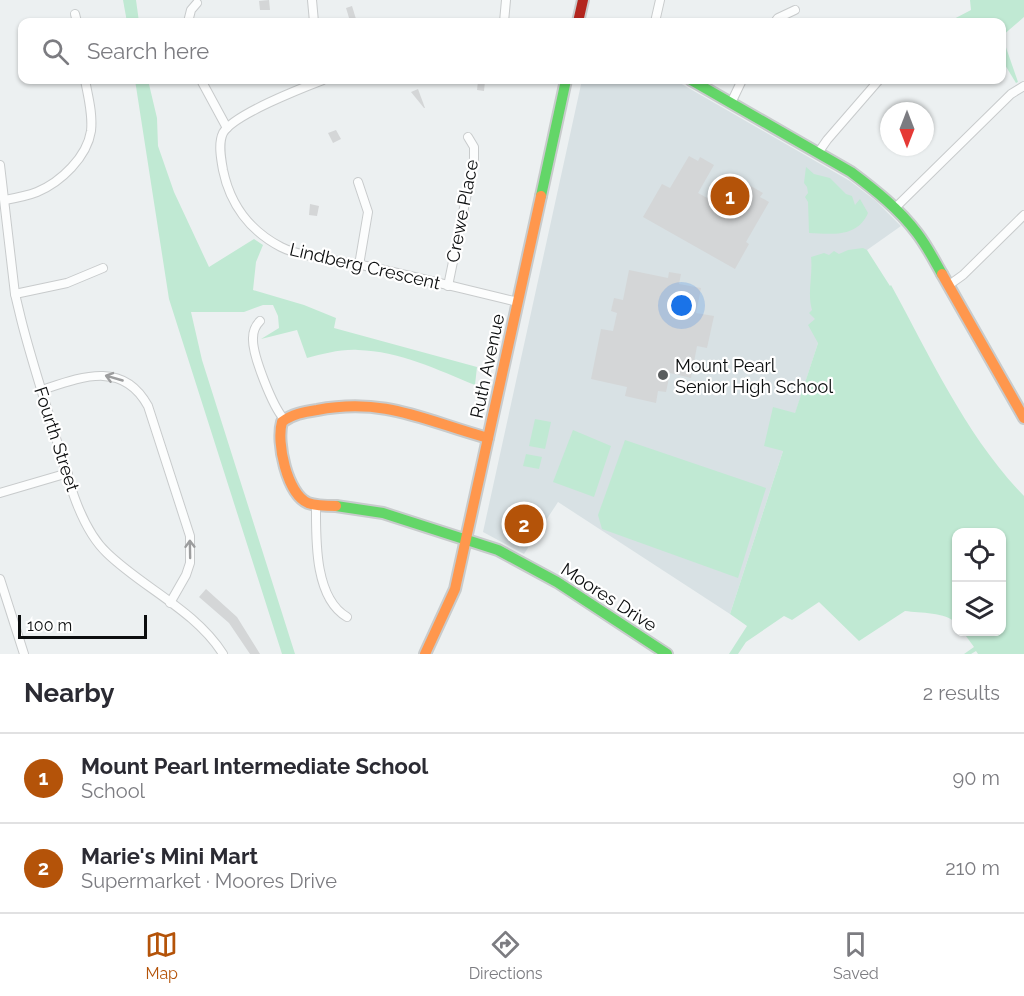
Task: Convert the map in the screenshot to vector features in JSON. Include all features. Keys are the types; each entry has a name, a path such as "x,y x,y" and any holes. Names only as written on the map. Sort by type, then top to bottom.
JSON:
{"street":[{"path":"312,0 314,18"},
{"path":"504,18 506,0"},
{"path":"579,18 583,0"},
{"path":"656,18 660,0"},
{"path":"189,18 191,10 197,3"},
{"path":"778,18 795,10"},
{"path":"5,200 37,192 52,184 69,169 83,150 91,126 86,84"},
{"path":"203,84 227,128 273,101 313,84"},
{"name":"Ruth Avenue","path":"425,654 455,589 565,84"},
{"path":"698,84 867,183 895,208 918,234 1024,418"},
{"path":"731,103 740,84"},
{"path":"818,153 826,140 875,84"},
{"path":"895,208 1015,90 1024,86"},
{"name":"Lindberg Crescent","path":"227,128 220,144 222,168 230,194 248,222 263,235 287,249 518,302"},
{"name":"Crewe Place","path":"448,286 474,159 474,147 468,136"},
{"name":"Fourth Street","path":"0,165 15,294 26,338 83,516 93,535 106,552 204,629 223,654"},
{"path":"358,182 368,212 359,265"},
{"path":"949,285 963,275 1024,215"},
{"path":"15,294 67,283 103,268"},
{"path":"260,321 254,329 253,344 267,388 285,419"},
{"path":"42,390 86,376 112,376 126,382 144,398 189,536 190,563 171,603"},
{"path":"347,617 339,612 331,601 319,566 315,505 302,499 291,480 279,439 279,430 285,419 325,408 378,407 415,414 488,438"},
{"path":"0,493 68,473"},
{"name":"Moores Drive","path":"315,505 374,511 504,553 532,567 667,654"},
{"path":"0,579 24,654"}],"shaded area":[{"name":"Mount Pearl Senior High School","path":"581,84 682,84 850,181 876,201 901,226 867,250 818,343 795,414 773,408 783,451 730,614 558,502 524,554 483,532"}],"green space":[{"path":"123,0 136,0 138,18 126,18"},
{"path":"970,0 1024,0 1024,17 1006,33 1006,18 956,18 971,10"},
{"path":"1006,48 1018,82 1016,83 1006,67"},
{"path":"136,84 149,84 157,118 158,146 174,192 209,267 254,239 263,245 256,262 253,290 304,305 336,318 334,328 477,367 475,385 418,362 373,351 345,350 307,358 297,330 261,339 279,328 278,316 273,305 263,305 244,312 191,312 202,360 295,654 282,654 169,299"},
{"path":"806,167 814,174 830,178 846,194 852,196 855,205 860,199 868,213 857,227 843,233 809,233 808,202 805,197 808,193 804,183"},
{"path":"863,248 867,250 891,285 967,422 1003,473 1024,496 1024,654 978,654 976,651 964,654 974,647 966,636 1006,636 1006,528 952,528 952,619 905,611 859,641 819,602 792,620 784,616 746,642 738,654 729,654 747,626 730,614 783,451 764,446 773,407 795,413 818,343 808,325 815,319 809,313 812,310 811,257 824,253 829,255 834,251 839,254"},
{"path":"535,419 551,422 545,449 529,446"},
{"path":"573,430 611,446 594,497 553,482"},
{"path":"625,440 766,488 738,578 602,529 598,515"},
{"path":"526,454 542,457 539,469 523,466"}],"building":[{"path":"269,0 270,10 260,10 259,1"},
{"path":"352,6 356,18 349,18 346,8"},
{"path":"478,84 485,84 484,91 477,90"},
{"path":"418,89 425,108 411,92"},
{"path":"336,130 341,139 333,143 328,133"},
{"path":"689,156 698,161 700,157 714,165 698,193 713,201 716,196 736,207 749,185 763,193 760,197 769,202 746,242 749,244 735,269 643,217 662,184 670,188"},
{"path":"310,204 319,206 317,216 309,215"},
{"name":"Mount Pearl Senior High School","path":"629,270 668,278 669,272 681,274 679,284 701,288 696,313 714,316 707,348 697,346 691,378 670,373 666,392 658,391 656,403 625,396 627,387 591,379 601,329 613,331 617,313 611,311 614,298 623,300"},
{"path":"526,505 537,512 531,522 538,526 530,539 512,528"},
{"path":"206,589 237,617 260,654 250,654 229,623 199,597"}],"traffic: fast":[{"path":"541,196 565,84"},
{"path":"698,84 860,179 910,224 942,274"},
{"path":"336,506 383,513 498,550 557,582 667,654"}],"traffic: slow":[{"path":"425,654 455,589 541,196"},
{"path":"942,274 1024,418"},
{"path":"336,506 308,503 294,489 285,467 281,442 282,422 290,417 307,412 364,406 405,413 488,438"}],"traffic: jam":[{"path":"579,18 583,0"}],"place":[{"name":"Mount Pearl Intermediate School","path":"730,196"},
{"name":"Mount Pearl Senior High School","path":"663,375"},
{"name":"Marie's Mini Mart","path":"524,524"}]}
